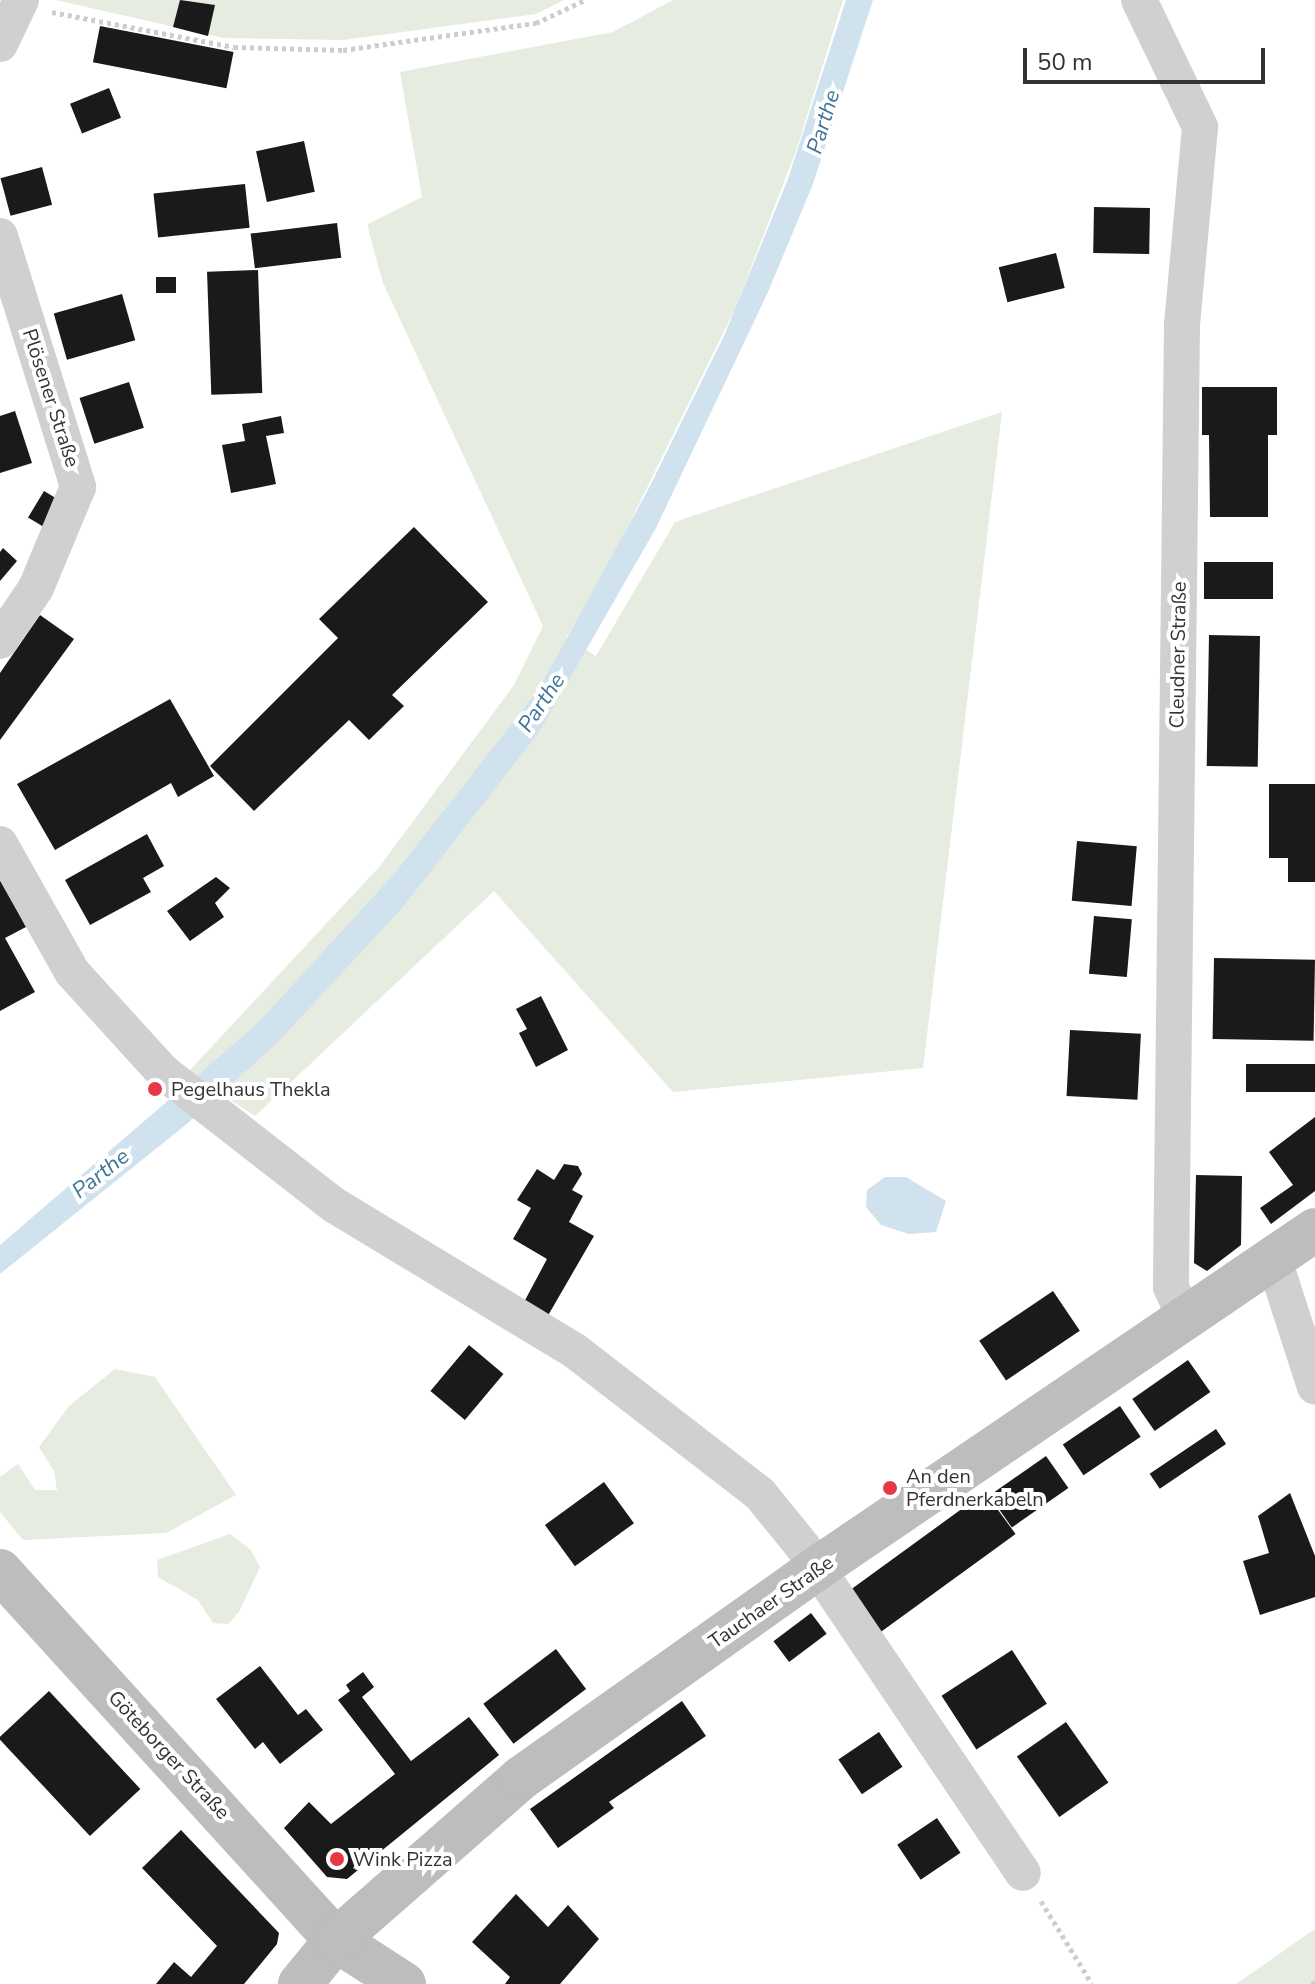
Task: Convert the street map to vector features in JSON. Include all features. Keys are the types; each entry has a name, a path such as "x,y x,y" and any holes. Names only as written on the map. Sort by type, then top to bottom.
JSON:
{"main road":[{"name":"Tauchaer Straße","path":"300,1984 336,1940 521,1778 816,1569 1186,1321 1315,1230"},
{"name":"Göteborger Straße","path":"0,1571 336,1940 404,1984"}],"street":[{"name":"Cleudner Straße","path":"1139,0 1200,127 1182,325 1171,1287 1186,1321"},
{"path":"0,44 20,4"},
{"name":"Plösener Straße","path":"0,236 78,487 36,588 0,641"},
{"path":"0,844 72,972 163,1072 233,1131 334,1205 575,1351 760,1494 816,1569 1023,1873"},
{"path":"1274,1260 1315,1387"}],"path":[{"path":"20,4 234,47 343,50 536,23 585,0"},
{"path":"1023,1873 1092,1984"}],"shaded area":[{"path":"56,0 564,0 536,14 343,40 223,38"},
{"path":"673,0 843,0 797,148 735,309 600,583 566,638 596,656 675,522 1002,412 923,1068 673,1092 494,891 255,1116 188,1072 380,866 514,685 543,626 383,283 369,232 368,224 422,197 400,72 613,32"},
{"path":"115,1369 155,1377 236,1495 166,1533 23,1540 0,1512 0,1477 18,1464 35,1490 57,1490 54,1471 39,1447 69,1406"},
{"path":"230,1534 251,1550 260,1567 239,1612 228,1624 213,1623 198,1600 158,1577 157,1560"},
{"path":"1315,1929 1315,1984 1236,1984"}],"water":[{"name":"Parthe","path":"846,0 873,0 813,184 768,292 656,528 539,732 402,908 276,1044 188,1123 0,1274 0,1245 256,1025 395,873 539,689 649,488 724,336 788,179"},
{"path":"885,1177 906,1177 946,1201 936,1232 909,1234 881,1225 866,1207 867,1190"}],"building":[{"path":"180,0 215,5 208,36 173,27"},
{"path":"100,26 234,52 226,88 93,62"},
{"path":"109,88 121,118 82,133 70,104"},
{"path":"304,141 315,192 267,202 256,151"},
{"path":"42,167 52,205 11,216 0,178"},
{"path":"245,184 250,228 158,237 154,194"},
{"path":"1094,207 1150,208 1149,254 1093,253"},
{"path":"337,223 341,258 255,268 251,234"},
{"path":"1056,253 1065,288 1007,302 999,267"},
{"path":"258,270 262,393 211,395 207,272"},
{"path":"156,277 176,277 176,293 156,293"},
{"path":"122,294 135,340 67,360 54,314"},
{"path":"129,382 144,428 94,444 80,398"},
{"path":"1202,387 1277,387 1277,435 1268,435 1268,517 1210,517 1209,435 1202,435"},
{"path":"15,411 32,463 0,473 0,416"},
{"path":"281,416 284,433 266,436 276,484 231,493 222,445 245,441 242,424"},
{"path":"44,491 59,500 43,526 28,518"},
{"path":"414,527 488,602 392,695 404,706 369,740 349,720 254,811 210,766 338,638 319,619"},
{"path":"3,548 17,561 0,581 0,552"},
{"path":"1204,562 1273,562 1273,599 1204,599"},
{"path":"40,615 74,639 0,740 0,673"},
{"path":"1209,635 1260,636 1258,767 1207,766"},
{"path":"170,699 214,776 178,797 171,783 55,850 17,784"},
{"path":"1269,784 1315,784 1315,882 1288,882 1288,858 1269,858"},
{"path":"147,834 164,866 143,878 151,892 90,925 65,880"},
{"path":"1077,841 1137,846 1132,906 1072,901"},
{"path":"216,877 230,888 215,903 224,917 190,941 167,911"},
{"path":"0,879 26,927 5,938 35,992 0,1011"},
{"path":"1094,916 1132,919 1127,977 1089,974"},
{"path":"1214,958 1315,960 1314,1041 1213,1039"},
{"path":"541,996 568,1050 536,1067 519,1033 527,1029 516,1009"},
{"path":"1070,1030 1141,1034 1137,1100 1067,1096"},
{"path":"1246,1064 1315,1064 1315,1092 1246,1092"},
{"path":"1315,1117 1315,1191 1271,1224 1260,1208 1293,1185 1269,1152"},
{"path":"564,1164 578,1166 582,1174 572,1190 583,1196 569,1222 594,1236 546,1319 523,1304 547,1259 513,1239 531,1208 517,1200 537,1169 554,1180"},
{"path":"1196,1175 1242,1176 1241,1245 1207,1271 1194,1263"},
{"path":"1053,1291 1080,1331 1006,1381 979,1341"},
{"path":"469,1345 503,1374 465,1420 430,1391"},
{"path":"1188,1360 1210,1392 1155,1431 1132,1399"},
{"path":"1120,1406 1141,1437 1083,1475 1063,1445"},
{"path":"1216,1429 1226,1444 1160,1489 1150,1474"},
{"path":"1046,1456 1068,1488 1012,1528 989,1496"},
{"path":"604,1482 634,1523 575,1566 545,1525"},
{"path":"985,1492 1016,1534 873,1638 843,1595"},
{"path":"1290,1493 1315,1556 1315,1597 1260,1615 1243,1561 1269,1553 1258,1516"},
{"path":"811,1613 827,1634 789,1662 773,1641"},
{"path":"556,1649 586,1689 513,1744 483,1704"},
{"path":"1012,1650 1047,1704 976,1749 942,1696"},
{"path":"260,1666 298,1715 306,1709 323,1730 280,1764 263,1742 255,1749 216,1699"},
{"path":"363,1672 374,1687 362,1697 411,1761 469,1717 499,1755 347,1879 327,1877 284,1828 309,1802 331,1824 395,1774 338,1700 350,1691 346,1685"},
{"path":"49,1691 140,1789 90,1836 0,1740"},
{"path":"682,1701 706,1736 609,1802 614,1808 558,1848 530,1809"},
{"path":"1066,1722 1108,1783 1059,1817 1017,1756"},
{"path":"879,1732 902,1767 862,1794 838,1759"},
{"path":"937,1818 960,1853 921,1880 897,1845"},
{"path":"181,1830 279,1933 277,1944 244,1984 156,1984 174,1962 191,1977 217,1946 142,1868"},
{"path":"516,1894 548,1927 568,1905 599,1939 560,1984 505,1984 510,1977 472,1942"}],"place":[{"name":"Pegelhaus Thekla","path":"155,1089"},
{"name":"An den Pferdnerkabeln","path":"890,1488"},
{"name":"Wink Pizza","path":"337,1859"}]}
